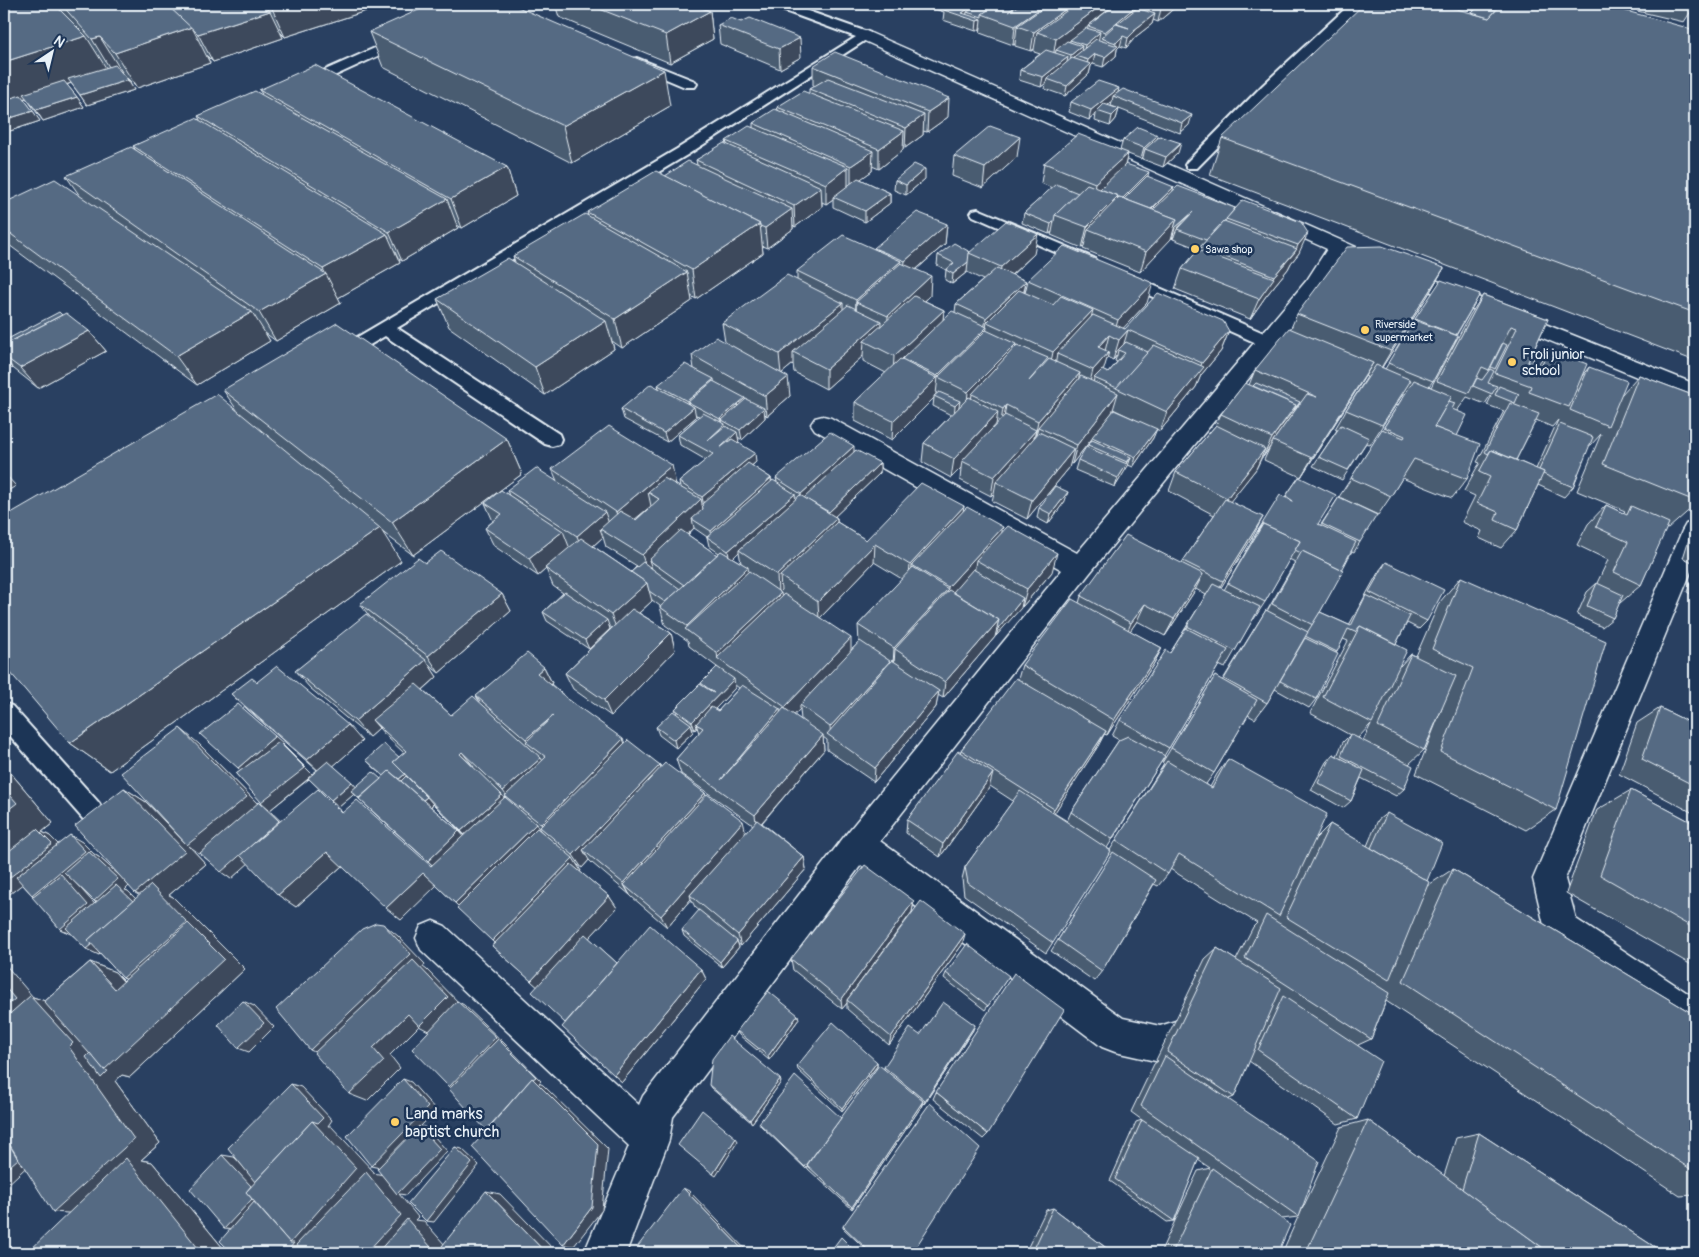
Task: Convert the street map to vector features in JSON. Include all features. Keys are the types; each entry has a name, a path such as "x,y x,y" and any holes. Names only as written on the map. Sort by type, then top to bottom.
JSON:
{"street":[{"path":"866,36 1338,247 1695,393"},
{"path":"604,1253 650,1140 656,1109 858,844 1080,567 1315,284 1338,247"},
{"path":"823,424 1080,567"},
{"path":"1695,530 1549,879 1562,929 1695,1020"},
{"path":"858,844 1115,1034 1160,1044 1216,1026"},
{"path":"433,938 650,1140"}],"lane":[{"path":"778,4 866,36"},
{"path":"1192,165 1268,88 1350,11 1373,4"},
{"path":"1471,4 1518,17"},
{"path":"294,89 411,36"},
{"path":"327,363 682,152 866,36"},
{"path":"627,58 690,84"},
{"path":"978,213 1267,340"},
{"path":"385,328 552,439"},
{"path":"4,713 91,811"}],"building":[{"path":"4,4 54,4 86,36 4,62"},
{"path":"61,4 166,4 192,27 115,53 100,37 92,39"},
{"path":"166,4 262,4 270,11 198,34"},
{"path":"432,4 511,4 664,70 563,126 369,32"},
{"path":"587,4 690,4 710,11 666,35"},
{"path":"954,4 971,7 962,13 981,19 977,21 944,10"},
{"path":"979,4 996,5 982,14 982,17 967,12"},
{"path":"997,4 1019,4 1008,12 1020,4 1047,4 1015,26 982,14"},
{"path":"1049,4 1073,4 1034,32 1017,26"},
{"path":"1076,4 1103,4 1056,39 1037,32"},
{"path":"1116,4 1126,4 1135,7 1105,32 1088,26"},
{"path":"1364,4 1439,4 1489,18 1502,4 1601,4 1695,30 1695,313 1222,138"},
{"path":"1479,6 1496,10 1489,18 1472,13"},
{"path":"1137,8 1155,14 1134,30 1136,30 1128,38 1123,36 1116,43 1101,38 1116,24 1129,28 1117,24"},
{"path":"731,18 741,22 750,18 800,38 779,49 718,25"},
{"path":"1086,28 1100,32 1085,45 1070,40"},
{"path":"1096,39 1118,46 1105,57 1095,54 1088,60 1075,56"},
{"path":"1067,41 1082,46 1071,55 1056,50"},
{"path":"1046,50 1068,57 1043,77 1020,70"},
{"path":"835,52 949,98 928,112 813,66"},
{"path":"1072,58 1091,64 1067,86 1047,79"},
{"path":"115,65 128,80 80,95 68,79"},
{"path":"315,65 507,167 451,199 259,90"},
{"path":"828,78 924,115 906,128 809,89"},
{"path":"64,81 77,97 36,110 23,94"},
{"path":"1098,81 1119,88 1091,110 1071,102"},
{"path":"1123,89 1192,115 1182,123 1113,96"},
{"path":"255,91 447,199 389,232 198,116"},
{"path":"803,91 904,131 879,149 777,107"},
{"path":"21,95 33,111 4,120 4,100"},
{"path":"1104,104 1119,109 1112,116 1097,111"},
{"path":"775,109 873,151 851,166 753,123"},
{"path":"196,118 387,234 323,269 133,146"},
{"path":"749,126 848,167 826,184 726,141"},
{"path":"990,126 1020,137 985,168 954,156"},
{"path":"1138,127 1158,135 1144,148 1123,140"},
{"path":"1078,134 1128,153 1095,183 1044,163"},
{"path":"1160,136 1181,143 1166,157 1145,149"},
{"path":"724,143 821,187 794,206 696,160"},
{"path":"131,147 326,274 259,312 66,176"},
{"path":"688,161 792,209 765,228 760,226 760,224 665,176"},
{"path":"914,164 925,169 906,185 895,180"},
{"path":"1126,164 1149,172 1123,198 1119,197 1118,199 1118,196 1100,189"},
{"path":"656,171 760,224 692,270 587,212"},
{"path":"1147,176 1174,187 1151,209 1124,199"},
{"path":"858,178 890,193 865,211 833,197"},
{"path":"55,179 252,312 176,356 4,229 4,203"},
{"path":"1056,184 1078,193 1055,215 1054,221 1051,224 1024,213"},
{"path":"1087,184 1118,196 1087,227 1055,215"},
{"path":"1178,186 1235,208 1206,240 1177,229 1193,212 1174,228 1177,219 1153,210"},
{"path":"1119,197 1177,219 1146,252 1088,229"},
{"path":"1243,200 1301,222 1308,233 1298,245 1226,219"},
{"path":"917,212 947,224 905,261 874,248"},
{"path":"585,214 687,272 615,319 513,256"},
{"path":"1006,221 1038,234 1001,267 969,253"},
{"path":"1224,221 1297,249 1274,276 1200,247"},
{"path":"843,235 901,261 856,300 797,271"},
{"path":"954,243 970,252 968,262 953,274 946,270 954,263 938,255"},
{"path":"1064,246 1153,283 1118,320 1028,280"},
{"path":"1382,246 1444,268 1391,351 1297,314 1347,247"},
{"path":"1198,250 1274,278 1259,299 1182,269"},
{"path":"508,258 606,321 535,367 437,299"},
{"path":"901,263 931,276 888,316 856,302"},
{"path":"997,268 1026,281 986,318 956,304"},
{"path":"787,275 843,303 779,354 722,323"},
{"path":"1441,280 1480,294 1456,335 1415,319"},
{"path":"1019,290 1053,305 1061,296 1093,310 1053,352 987,322"},
{"path":"1158,293 1223,321 1229,331 1202,363 1128,330 1119,340 1109,335 1098,347 1109,352 1093,370 1057,354 1093,315 1125,329"},
{"path":"1483,295 1548,319 1528,362 1532,363 1530,369 1538,372 1549,349 1587,364 1569,407 1529,392 1531,386 1495,373 1517,328 1511,326 1489,370 1482,367 1469,393 1437,381"},
{"path":"914,296 944,310 894,356 864,341"},
{"path":"848,305 881,321 826,369 793,352"},
{"path":"952,311 987,327 937,376 902,359"},
{"path":"59,312 62,315 4,345 4,341"},
{"path":"66,313 89,331 20,368 4,356 4,345"},
{"path":"1414,320 1458,336 1433,381 1388,363"},
{"path":"337,323 507,439 392,522 223,390"},
{"path":"1289,328 1373,363 1312,458 1273,441 1307,394 1317,397 1255,370"},
{"path":"986,330 1016,344 968,392 938,377"},
{"path":"716,337 788,377 765,396 692,355"},
{"path":"1126,342 1148,352 1117,388 1094,378 1102,370 1108,373 1125,353 1118,350"},
{"path":"1503,343 1507,345 1495,369 1491,367"},
{"path":"1017,345 1048,358 1029,381 1049,359 1080,373 1038,421 1006,405 1003,409 972,394"},
{"path":"1154,345 1204,367 1167,412 1116,388"},
{"path":"1532,354 1535,355 1532,363 1528,362"},
{"path":"900,359 937,378 893,421 855,402"},
{"path":"685,364 714,379 687,401 658,385"},
{"path":"1376,365 1411,380 1382,425 1346,410"},
{"path":"1589,367 1627,381 1608,426 1570,410"},
{"path":"1490,369 1494,371 1488,383 1497,386 1492,394 1473,386 1477,378 1482,380"},
{"path":"1639,375 1695,396 1695,501 1603,464"},
{"path":"1081,376 1118,393 1077,445 1038,427"},
{"path":"1414,380 1452,396 1434,427 1480,444 1467,479 1414,459 1391,496 1351,478 1382,429 1404,438 1405,436 1384,427"},
{"path":"713,381 745,398 720,419 688,402"},
{"path":"1245,383 1296,405 1272,438 1221,414"},
{"path":"1256,383 1300,402 1294,410 1296,405 1253,386"},
{"path":"651,384 694,407 664,433 621,409"},
{"path":"1499,386 1519,394 1515,403 1495,395"},
{"path":"939,392 960,401 955,406 934,396"},
{"path":"217,394 380,528 70,743 4,665 4,517"},
{"path":"969,397 998,412 954,459 924,443"},
{"path":"746,399 764,408 740,430 722,420"},
{"path":"1449,401 1455,403 1452,409 1467,415 1457,436 1434,427"},
{"path":"1510,403 1539,414 1516,460 1491,450 1488,454 1485,452"},
{"path":"1114,410 1157,429 1136,457 1092,437"},
{"path":"703,413 725,424 708,440 725,426 737,432 720,448 732,439 755,453 702,497 679,482 713,454 678,435"},
{"path":"1005,415 1036,430 994,477 962,461"},
{"path":"1560,424 1593,437 1573,487 1543,474 1544,472 1539,470"},
{"path":"1216,425 1265,449 1227,498 1176,472"},
{"path":"1341,425 1369,438 1348,470 1319,457"},
{"path":"609,426 672,465 616,512 552,469"},
{"path":"830,432 854,446 801,494 776,478"},
{"path":"1039,432 1074,449 1032,500 996,482"},
{"path":"1092,440 1131,457 1127,462 1088,445"},
{"path":"1086,447 1127,464 1118,478 1078,460"},
{"path":"856,450 880,463 829,512 804,498"},
{"path":"1491,450 1544,472 1517,530 1495,520 1498,512 1477,503 1490,477 1479,472"},
{"path":"748,463 771,478 711,531 692,519 703,509 702,504"},
{"path":"536,468 605,512 577,536 507,490"},
{"path":"1299,477 1336,495 1318,524 1356,542 1341,570 1302,551 1301,553 1295,550 1300,541 1263,524 1257,532 1280,495 1293,501 1286,496"},
{"path":"664,478 701,499 642,555 600,529 620,511 636,520 659,499 648,492"},
{"path":"773,480 795,494 728,551 707,537"},
{"path":"921,483 964,506 910,565 875,544 818,602 780,576 837,522 866,540"},
{"path":"1055,486 1068,492 1051,514 1039,508"},
{"path":"501,490 563,531 529,558 485,528 502,514 485,503"},
{"path":"800,495 837,518 777,575 739,550"},
{"path":"1339,497 1377,515 1360,542 1322,524"},
{"path":"1225,499 1263,517 1223,581 1183,561"},
{"path":"1606,505 1627,515 1631,506 1669,523 1641,585 1614,572 1628,542 1596,527"},
{"path":"967,507 1003,527 948,587 912,565"},
{"path":"1263,524 1300,541 1265,602 1228,583"},
{"path":"1008,526 1057,553 1027,589 976,560"},
{"path":"681,530 717,555 684,585 649,560"},
{"path":"1126,535 1203,574 1174,619 1145,604 1131,623 1081,596"},
{"path":"581,538 647,583 611,615 545,568"},
{"path":"441,551 502,594 428,656 360,604 418,558 425,563"},
{"path":"721,551 748,567 687,626 660,607"},
{"path":"1302,551 1343,571 1313,625 1272,604"},
{"path":"643,562 680,589 665,602 649,591 647,583 631,572"},
{"path":"1386,562 1444,590 1427,621 1369,592"},
{"path":"913,567 948,589 894,648 858,625"},
{"path":"973,569 1023,598 999,628 997,627 999,620 953,592"},
{"path":"749,571 781,593 717,653 685,629"},
{"path":"1461,577 1606,641 1556,810 1441,752 1473,668 1432,649"},
{"path":"1597,583 1623,595 1613,618 1587,606"},
{"path":"1213,584 1260,607 1235,651 1187,626"},
{"path":"949,590 999,620 945,682 895,649"},
{"path":"565,592 607,620 585,640 543,612"},
{"path":"784,594 851,638 785,707 717,658"},
{"path":"1366,595 1410,616 1396,644 1360,626 1355,632 1348,629 1337,652 1305,636 1320,612 1351,626"},
{"path":"1072,599 1162,648 1114,720 1022,665"},
{"path":"632,609 671,633 604,700 565,673"},
{"path":"1266,610 1308,632 1267,703 1224,679"},
{"path":"366,614 426,660 355,721 295,671"},
{"path":"1360,626 1407,650 1372,723 1323,697"},
{"path":"1186,628 1228,650 1169,748 1120,720 1166,650 1170,653"},
{"path":"1305,638 1338,654 1316,699 1280,681"},
{"path":"860,641 890,661 830,727 800,705"},
{"path":"527,653 544,667 537,673 569,700 623,739 541,824 505,796 546,757 526,742 553,716 526,739 476,696"},
{"path":"1411,654 1456,676 1424,750 1378,726"},
{"path":"892,660 939,691 875,768 827,734"},
{"path":"277,666 348,725 307,760 231,694 252,678 257,682"},
{"path":"717,667 734,679 692,722 675,709 700,684 714,693 701,683"},
{"path":"1215,676 1257,700 1214,773 1171,748"},
{"path":"1016,678 1106,731 1054,809 961,750"},
{"path":"416,684 451,715 473,696 541,758 503,791 462,752 460,754 502,795 461,831 393,762 406,751 372,720"},
{"path":"742,685 780,709 721,780 784,708 823,735 755,815 676,759 703,728 696,724 711,707 718,711"},
{"path":"238,704 275,736 238,768 200,734"},
{"path":"1660,708 1695,725 1695,786 1642,759"},
{"path":"673,711 691,724 674,740 656,727"},
{"path":"180,728 247,797 187,845 121,773"},
{"path":"1350,734 1413,766 1404,789 1341,756"},
{"path":"1128,736 1165,756 1112,839 1071,812 1119,740"},
{"path":"628,740 660,765 573,855 540,827"},
{"path":"279,742 305,768 261,802 236,774"},
{"path":"384,744 399,757 393,762 405,774 399,779 389,771 384,776 366,760"},
{"path":"958,751 993,773 943,844 907,820"},
{"path":"1333,754 1364,770 1351,801 1318,783"},
{"path":"1228,759 1327,814 1279,916 1179,854 1168,874 1116,840 1167,761 1212,788"},
{"path":"328,761 352,782 331,800 308,778"},
{"path":"665,763 705,793 623,883 583,850"},
{"path":"389,771 459,831 428,861 359,799"},
{"path":"373,772 381,779 359,798 351,791"},
{"path":"406,776 427,797 423,800 401,781"},
{"path":"4,788 17,803 4,813"},
{"path":"124,788 185,851 135,893 75,826"},
{"path":"318,789 342,813 357,800 431,866 505,797 536,824 455,903 423,873 386,908 327,852 278,895 240,855"},
{"path":"1631,790 1695,824 1695,929 1600,875"},
{"path":"1020,791 1111,851 1053,943 968,883 965,867"},
{"path":"707,794 743,821 661,916 624,885"},
{"path":"259,802 279,821 221,872 200,853"},
{"path":"1387,813 1442,843 1427,881 1371,848"},
{"path":"757,820 804,857 738,935 690,895"},
{"path":"1330,824 1429,882 1389,980 1286,917"},
{"path":"537,828 573,858 492,941 457,908"},
{"path":"37,829 52,844 4,882 4,855"},
{"path":"70,835 85,851 32,895 16,877"},
{"path":"88,851 118,879 94,901 64,872"},
{"path":"1113,852 1156,880 1102,971 1058,940"},
{"path":"571,864 609,896 531,981 492,946"},
{"path":"865,865 914,901 841,1000 791,959"},
{"path":"1453,869 1695,1015 1695,1172 1403,981"},
{"path":"61,874 88,905 60,929 32,897"},
{"path":"116,885 133,901 88,940 92,944 86,949 66,928"},
{"path":"151,885 187,922 123,978 88,940"},
{"path":"921,901 965,934 891,1037 847,1000"},
{"path":"699,910 737,941 720,962 682,930"},
{"path":"1266,915 1389,993 1371,1039 1245,958"},
{"path":"188,923 224,959 104,1070 44,1002 90,962 115,989"},
{"path":"376,923 383,924 411,954 310,1050 276,1009 362,929"},
{"path":"650,925 701,969 614,1075 562,1027"},
{"path":"585,934 617,963 565,1023 532,992"},
{"path":"967,944 1009,976 988,1006 946,973"},
{"path":"1217,948 1281,988 1234,1097 1167,1052"},
{"path":"413,960 448,997 419,1026 408,1014 373,1048 384,1061 349,1094 314,1053"},
{"path":"1014,973 1064,1010 988,1134 936,1092"},
{"path":"4,986 15,999 4,1008"},
{"path":"768,991 798,1015 768,1056 737,1031"},
{"path":"30,996 73,1043 69,1047 134,1139 53,1212 4,1136 4,1019"},
{"path":"1283,996 1381,1061 1357,1119 1258,1050"},
{"path":"243,1001 264,1023 238,1048 218,1025"},
{"path":"457,1001 496,1037 449,1087 412,1049"},
{"path":"943,1002 975,1025 925,1101 884,1067 910,1028 920,1035"},
{"path":"833,1022 877,1062 842,1108 797,1066"},
{"path":"729,1036 780,1079 750,1120 709,1085 712,1059"},
{"path":"498,1039 536,1077 532,1078 486,1130 449,1089"},
{"path":"90,1053 104,1070 108,1071 101,1078 86,1057"},
{"path":"1165,1056 1319,1161 1299,1217 1141,1106"},
{"path":"879,1065 923,1101 852,1207 807,1165"},
{"path":"795,1076 841,1118 805,1167 759,1123"},
{"path":"532,1078 598,1144 592,1207 563,1245 472,1147"},
{"path":"403,1079 428,1107 371,1166 347,1136"},
{"path":"291,1084 323,1118 318,1123 312,1121 255,1182 228,1148"},
{"path":"930,1103 980,1148 912,1253 871,1253 843,1226"},
{"path":"702,1110 736,1138 713,1174 678,1145"},
{"path":"1142,1120 1199,1158 1174,1221 1115,1179"},
{"path":"1368,1120 1550,1253 1306,1252"},
{"path":"312,1121 356,1168 290,1243 246,1192"},
{"path":"419,1126 440,1149 397,1194 377,1169"},
{"path":"1479,1133 1664,1253 1550,1253 1462,1189"},
{"path":"4,1136 18,1159 4,1171"},
{"path":"455,1147 472,1163 426,1221 408,1203"},
{"path":"222,1155 251,1186 246,1192 252,1199 224,1229 190,1189"},
{"path":"126,1158 198,1248 193,1253 115,1253 112,1249 108,1253 27,1253"},
{"path":"1212,1168 1290,1225 1278,1253 1172,1253"},
{"path":"366,1172 401,1215 366,1253 302,1253 296,1245"},
{"path":"683,1188 746,1253 645,1253 638,1246"},
{"path":"486,1191 546,1253 449,1253 442,1246"},
{"path":"254,1202 290,1243 294,1243 286,1253 232,1253 220,1241"},
{"path":"1053,1208 1113,1253 1032,1253"},
{"path":"407,1219 436,1253 377,1253"},
{"path":"841,1237 857,1253 829,1253"}],"place":[{"name":"Sawa shop","path":"1195,249"},
{"name":"Riverside supermarket","path":"1365,330"},
{"name":"Froli junior school","path":"1512,362"},
{"name":"Land marks baptist church","path":"395,1122"}]}
